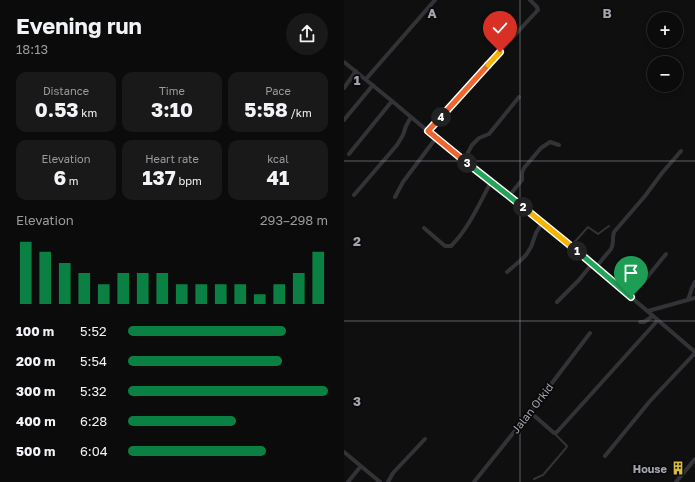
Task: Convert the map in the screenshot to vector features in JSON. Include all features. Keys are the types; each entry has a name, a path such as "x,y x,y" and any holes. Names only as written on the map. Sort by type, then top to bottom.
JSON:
{"street":[{"path":"366,79 435,0"},
{"path":"428,131 538,10 530,0"},
{"path":"344,62 353,75 366,79 370,88 412,117 571,246 648,311 693,355 650,401 605,456"},
{"path":"344,88 353,75"},
{"path":"344,120 370,88"},
{"path":"464,160 475,141 488,134 519,97"},
{"path":"349,154 391,103"},
{"path":"354,194 397,145 412,117"},
{"path":"396,198 404,182 436,138"},
{"path":"509,196 522,180 522,172 524,168 541,148 550,142 559,145"},
{"path":"596,267 613,246 614,232 681,151"},
{"path":"424,228 445,246 451,246 468,226 492,182"},
{"path":"507,272 529,251 536,233 542,223"},
{"path":"631,297 666,254"},
{"path":"557,302 579,280 592,264"},
{"path":"688,300 695,282"},
{"path":"648,311 695,298"},
{"path":"640,322 644,322 653,316"},
{"path":"530,412 554,433 557,432 658,320"},
{"name":"Jalan Orkid","path":"474,482 590,333"},
{"path":"388,482 393,473 425,439"},
{"path":"344,452 380,482"},
{"path":"676,482 695,459"},
{"path":"348,482 361,466"}],"lane":[{"path":"571,246 588,227 598,234 609,226"},
{"path":"534,479 543,475 566,448 566,446 554,433"}],"place":[{"name":"House","path":"678,468"}],"route":[{"path":"500,52 428,131 631,297"}]}
